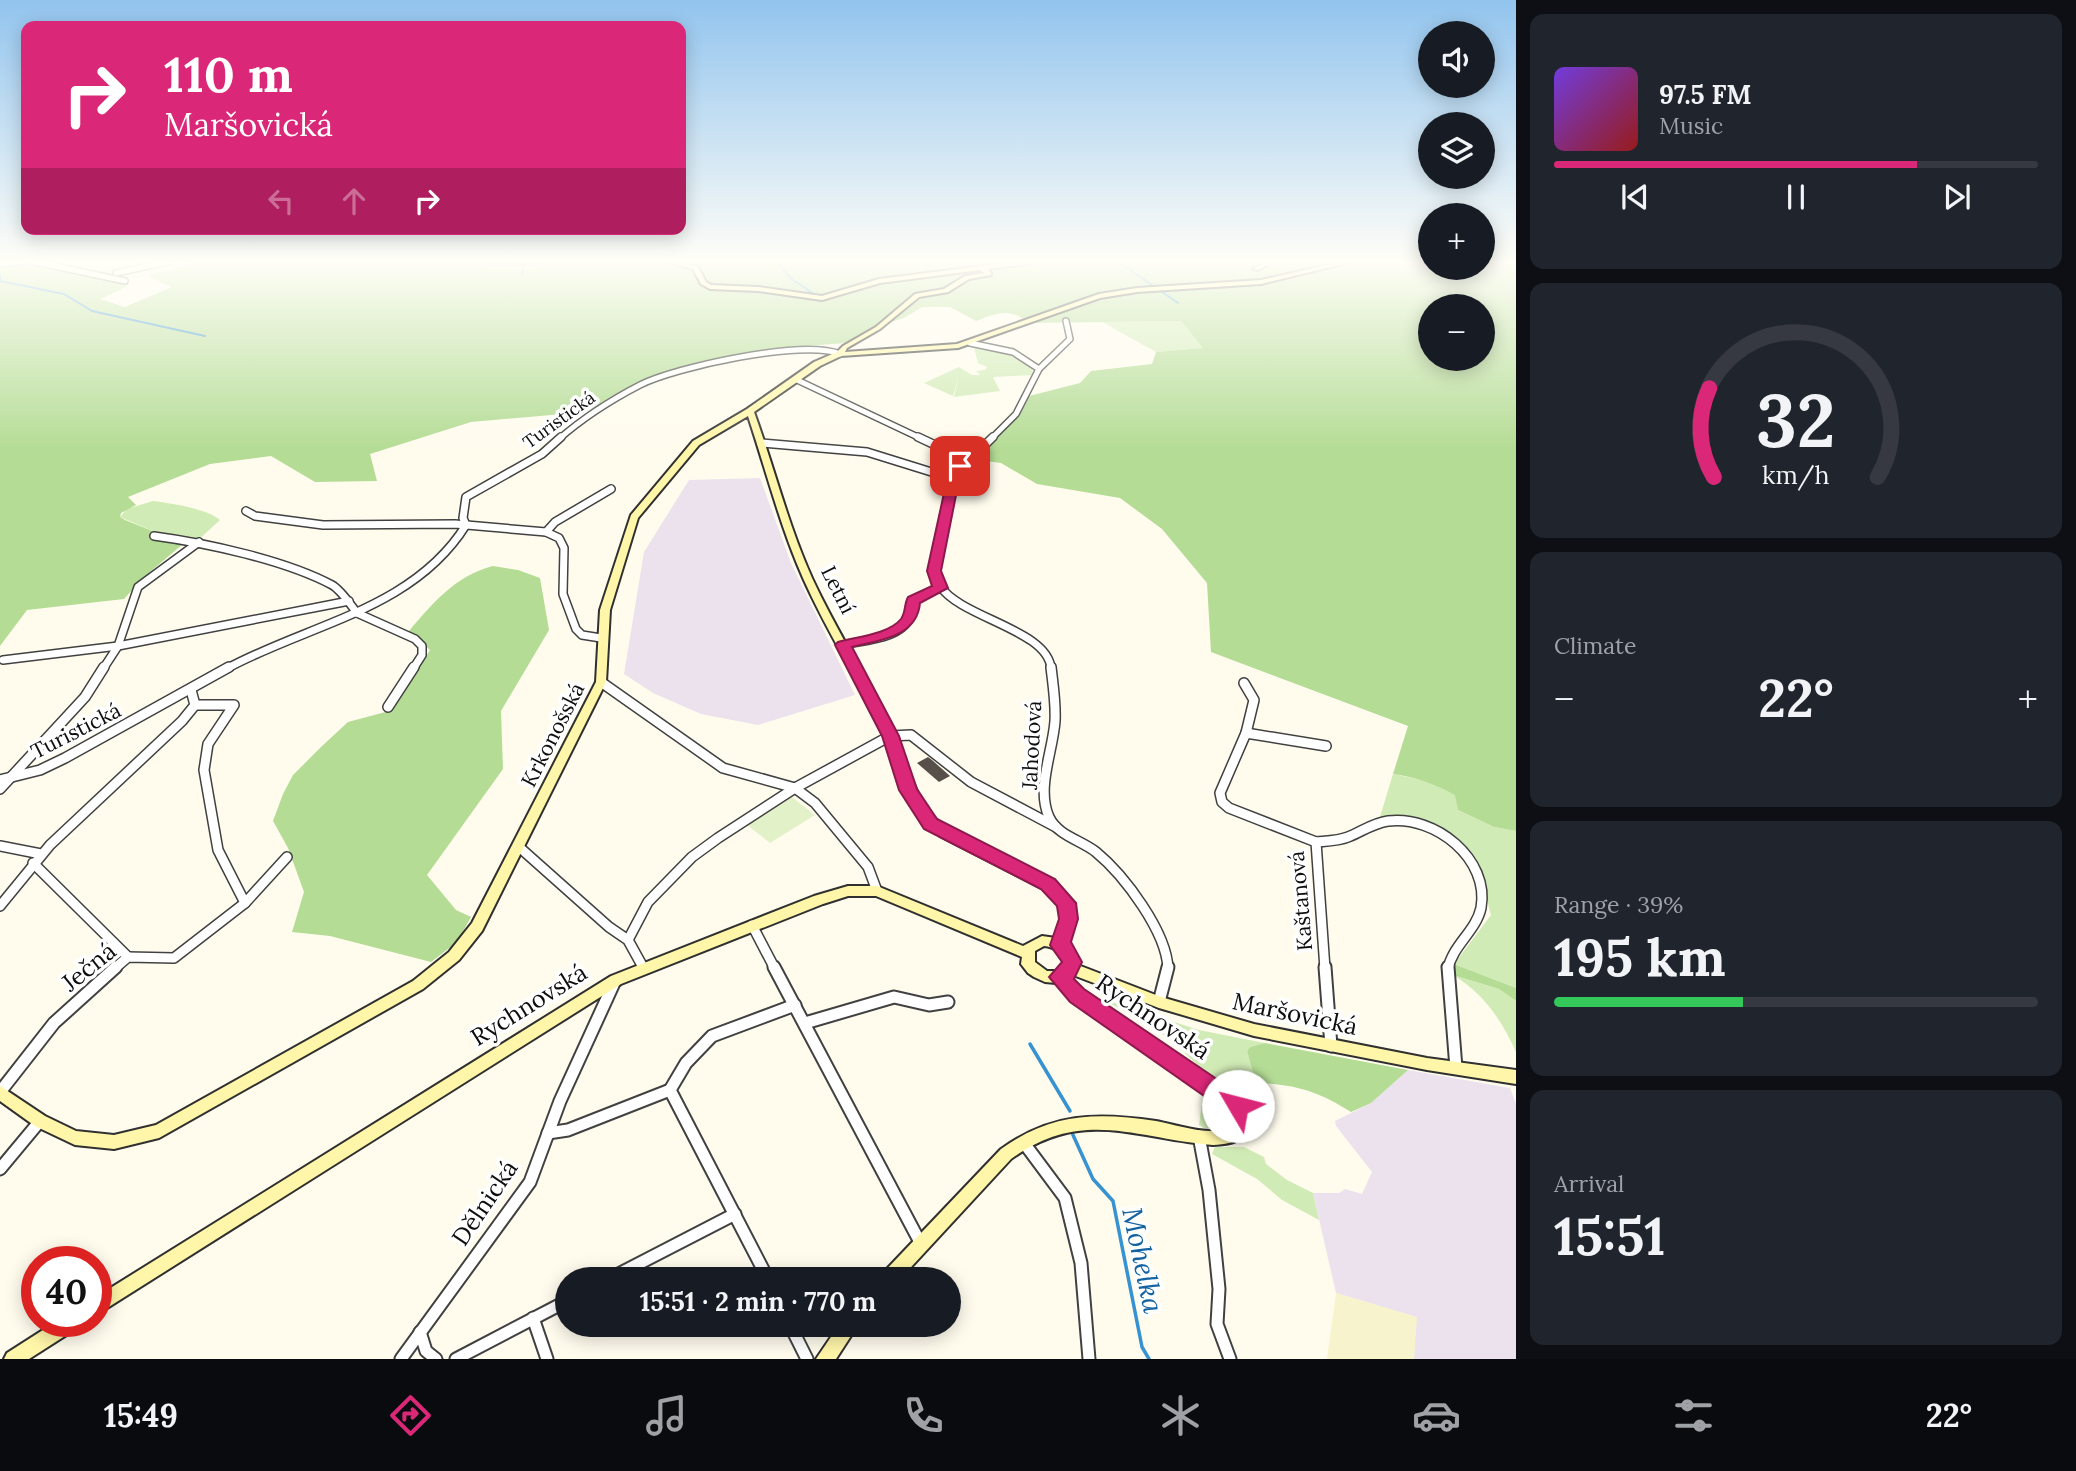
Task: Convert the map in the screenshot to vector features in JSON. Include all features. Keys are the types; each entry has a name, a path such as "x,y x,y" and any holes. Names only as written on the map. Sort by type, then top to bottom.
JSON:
{"street":[{"path":"843,350 882,324"},
{"name":"Krkonošská","path":"0,1092 40,1121 75,1139 99,1142 130,1139 159,1131 404,994 443,966 471,936 601,682 601,638 605,610 634,517 691,449 709,434 750,411 817,364 843,350 939,348 970,343 1019,324"},
{"path":"843,645 890,633 904,625 911,614 913,600 940,588 934,571 954,475 1016,414 1039,369 1070,339 1067,324"},
{"path":"970,343 1013,352 1039,369"},
{"name":"Turistická","path":"0,789 4,780 65,758 267,648 357,613 395,594 438,561 460,537 466,525 463,518 466,498 542,454 578,422 629,390 668,374 720,361 806,348 843,350"},
{"path":"795,379 967,460"},
{"name":"Letní","path":"750,411 807,577 890,736 908,790 930,824 1048,884 1061,896 1066,903 1068,919 1060,945"},
{"path":"761,443 867,452 954,480"},
{"path":"546,532 555,522 611,489"},
{"path":"246,511 255,516 323,525 466,525 546,532 559,538 564,548 563,594 576,629 582,635 601,638"},
{"path":"154,536 199,542 282,566 334,586 357,613 415,639 422,646 422,656 388,707"},
{"path":"4,780 85,697 118,646 138,587 199,542"},
{"name":"Jahodová","path":"940,588 965,607 1027,638 1047,655 1051,662 1056,719 1046,781 1047,810 1056,827"},
{"path":"3,660 118,646 349,601"},
{"path":"601,682 723,768 795,788 815,803 868,867 877,891"},
{"path":"1244,683 1254,700 1246,733 1326,746"},
{"path":"191,690 195,705"},
{"path":"0,906 41,854 182,721 195,705"},
{"path":"195,705 234,705 208,744 204,770 218,850 245,902"},
{"name":"Kaštanová","path":"1246,733 1220,793 1222,802 1229,808 1316,842 1331,1046"},
{"path":"628,940 648,902 692,857 795,788 890,736 911,735 979,787 1056,827 1095,852 1114,870 1165,948 1168,966 1159,1002"},
{"path":"1316,842 1345,838 1383,822 1411,823 1437,831 1451,839 1476,864 1482,904 1477,922 1450,957 1448,967 1456,1068"},
{"path":"0,846 41,854"},
{"path":"518,846 609,927 628,940 644,969"},
{"name":"Ječná","path":"0,1092 54,1023 128,957 174,958 245,902 287,857"},
{"path":"33,863 128,957"},
{"name":"Rychnovská","path":"112,1297 616,980 752,925 835,894 877,891 1027,953"},
{"path":"752,925 921,1244"},
{"path":"1027,953 1032,945 1042,941 1060,945 1070,956 1065,973"},
{"name":"Maršovická","path":"1027,953 1032,969 1045,976 1065,973 1254,1030 1331,1046 1516,1077"},
{"name":"Rychnovská","path":"900,1267 1022,1140 1043,1129 1111,1123 1199,1136 1234,1135 1241,1130 1244,1119 1238,1106 1077,996 1065,973"},
{"name":"Dělnická","path":"401,1359 530,1182 548,1132 616,980"},
{"path":"805,1023 894,997 929,1005 948,1002"},
{"path":"548,1132 568,1130 670,1090 686,1063 712,1036 795,1004"},
{"path":"670,1090 762,1267"},
{"path":"0,1169 40,1121"},
{"path":"1199,1136 1209,1190 1219,1289 1217,1324 1230,1359"},
{"path":"1022,1140 1065,1198 1081,1263 1089,1359"},
{"path":"632,1267 735,1214"},
{"path":"456,1359 555,1307"},
{"path":"533,1318 547,1359"},
{"path":"420,1332 426,1351 436,1359"},
{"path":"13,1359 48,1337"},
{"path":"796,1337 807,1359"},
{"path":"825,1359 841,1337"}],"shaded area":[{"path":"760,478 791,563 855,695 758,725 701,714 653,693 624,674 644,552 689,480"},
{"path":"1408,1070 1510,1088 1516,1104 1516,1359 1414,1359 1416,1317 1336,1293 1313,1193 1339,1193 1345,1189 1362,1194 1372,1172 1336,1126 1335,1121 1371,1103"},
{"path":"1336,1293 1417,1317 1414,1359 1327,1359"}],"green space":[{"path":"0,324 884,324 847,343 804,346 718,359 656,375 586,412 471,422 370,454 377,481 315,482 271,456 210,464 128,497 136,505 121,513 120,517 160,534 190,538 144,577 124,599 27,610 0,646"},
{"path":"1106,324 1184,324 1203,348 1156,352"},
{"path":"1184,324 1418,324 1418,371 1495,371 1495,324 1516,324 1516,831 1494,827 1458,810 1455,795 1440,788 1393,774 1408,726 1211,652 1207,583 1162,529 1120,498 1037,484 1001,463 979,460 1018,415 1029,396 1080,383 1091,371 1152,364 1156,352 1203,348"},
{"path":"974,348 1013,354 1032,366 1033,375 993,377 1000,391 954,397 958,379 953,396 924,383 959,367 972,375 979,375 976,371 985,370 987,367 978,363"},
{"path":"153,501 198,510 220,520 197,541 160,534 120,517 127,509"},
{"path":"493,566 518,570 540,578 549,630 501,711 503,769 427,875 456,910 471,917 457,942 431,962 330,936 292,932 304,892 288,848 273,821 293,775 348,722 393,710 430,650 409,631 456,583"},
{"path":"1393,774 1448,789 1458,798 1458,810 1494,827 1516,831 1516,988 1454,964 1491,915 1482,873 1472,853 1450,835 1423,826 1379,820"},
{"path":"792,797 815,815 770,843 747,825"},
{"path":"1454,964 1516,988 1516,1001 1499,989 1453,975"},
{"path":"1453,975 1499,989 1516,1001 1516,1052 1483,999"},
{"path":"1103,999 1199,1030 1265,1043 1250,1047 1247,1051 1256,1083 1222,1079 1211,1074 1159,1032"},
{"path":"1265,1043 1408,1070 1371,1103 1351,1112 1306,1090 1256,1083 1247,1051 1250,1047"},
{"path":"1209,1093 1226,1108 1231,1122 1217,1129 1199,1125 1203,1095"},
{"path":"1215,1147 1244,1147 1264,1157 1266,1164 1287,1180 1313,1193 1319,1220 1282,1200 1257,1179 1212,1154"}],"building":[{"path":"928,757 950,776 939,782 917,763"}],"waterway":[{"path":"153,324 205,336"},
{"name":"Mohelka","path":"1030,1044 1070,1111"},
{"name":"Mohelka","path":"1073,1135 1093,1179 1113,1201 1142,1347 1149,1359"}],"route":[{"path":"960,466 954,475 934,571 940,588 913,600 909,620 904,625 890,633 843,645 890,736 908,790 930,824 1048,884 1066,903 1068,919 1060,945 1072,962 1066,974 1059,977 1077,996 1238,1106"}]}
